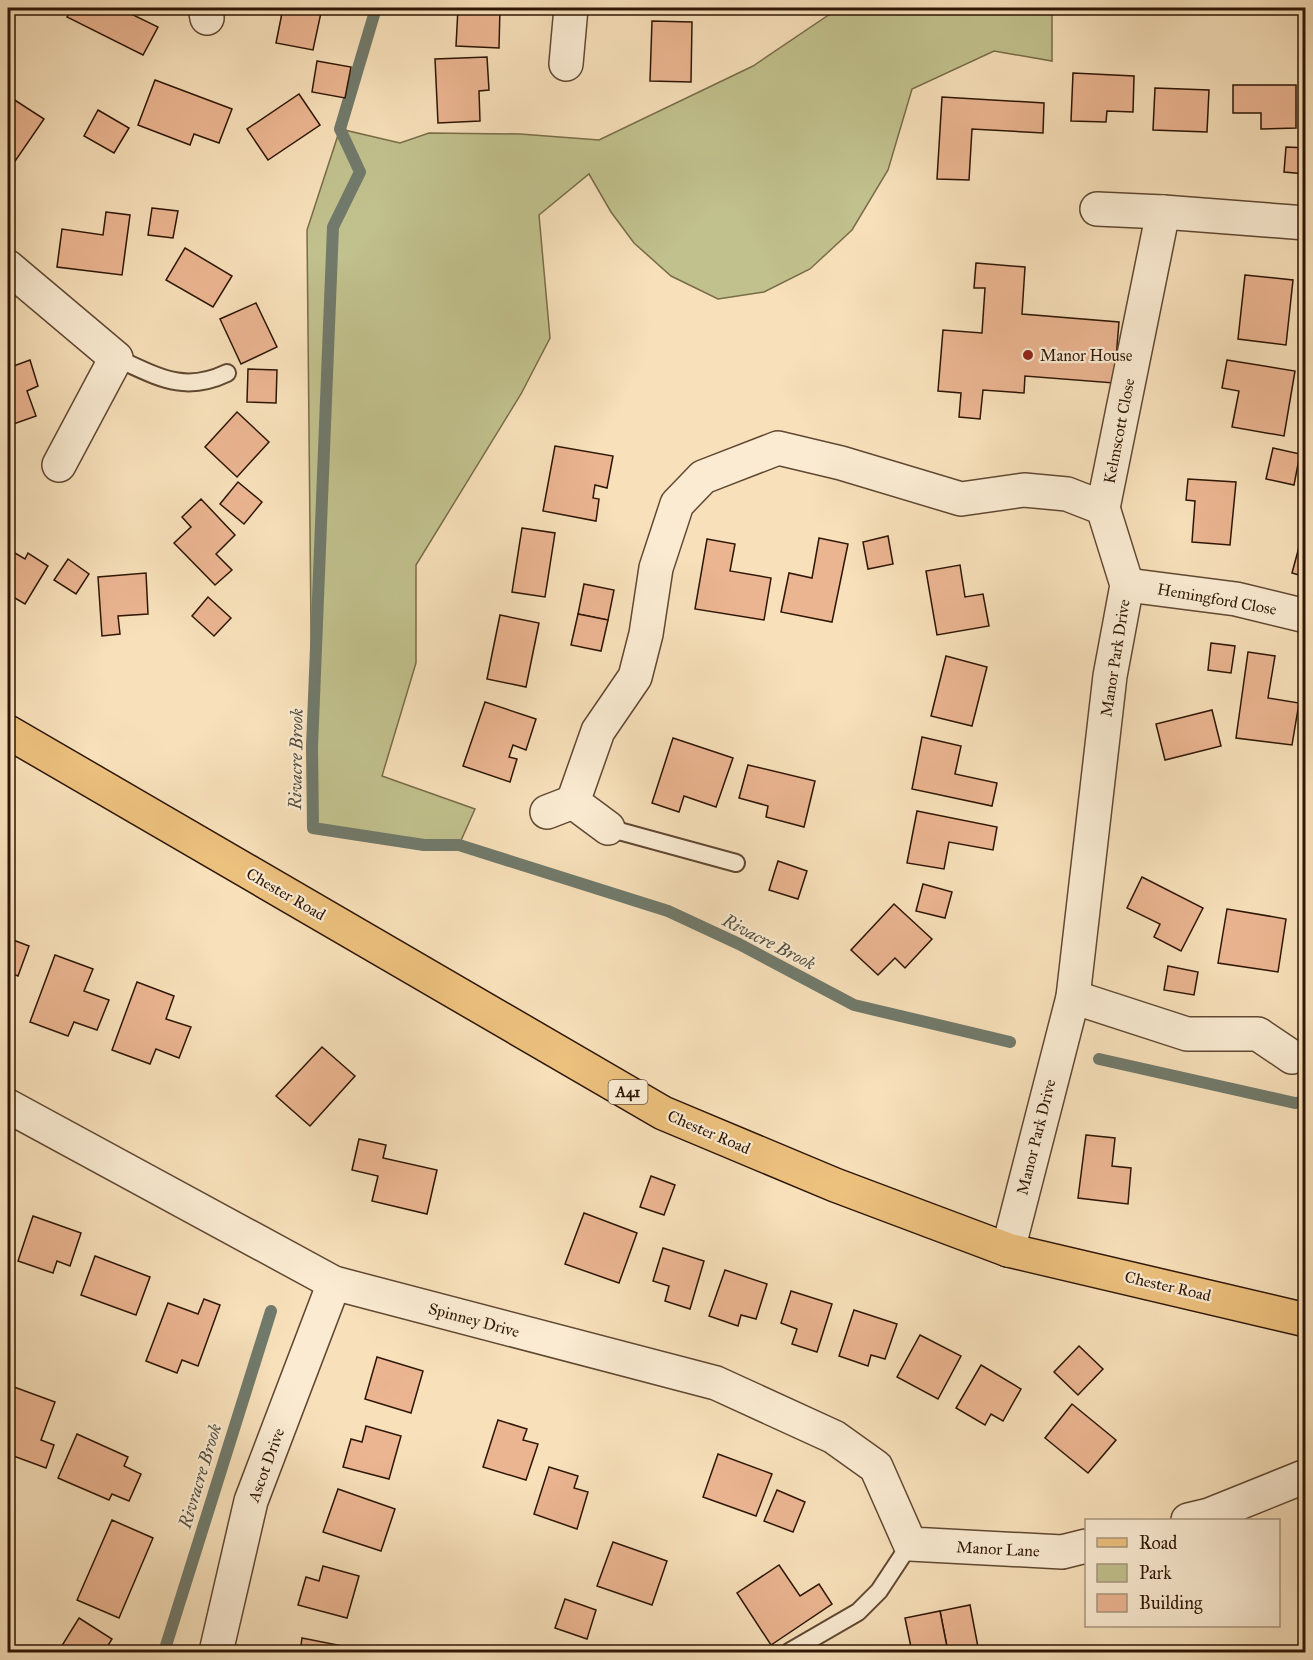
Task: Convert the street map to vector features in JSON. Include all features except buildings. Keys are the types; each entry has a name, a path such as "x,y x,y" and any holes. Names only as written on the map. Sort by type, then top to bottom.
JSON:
{"main road":[{"name":"Chester Road","path":"8,732 663,1113 835,1185 1008,1250 1305,1320"}],"street":[{"path":"566,64 571,8"},
{"path":"1097,209 1305,223"},
{"name":"Kelmscott Close","path":"1103,508 1163,212"},
{"path":"8,267 116,358 59,465"},
{"path":"608,828 560,807 598,731 635,677 646,634 656,568 677,504 704,477 778,448 841,462 961,500 1024,490 1067,494 1103,508"},
{"name":"Manor Park Drive","path":"1008,1250 1073,997 1110,676 1127,585 1103,508"},
{"name":"Hemingford Close","path":"1127,585 1236,599 1305,616"},
{"path":"1073,997 1187,1034 1258,1034 1299,1057"},
{"name":"Spinney Drive","path":"8,1106 334,1283 716,1383 834,1437 876,1467 910,1544"},
{"name":"Ascot Drive","path":"216,1653 251,1501 334,1283"},
{"path":"1195,1519 1305,1476"},
{"name":"Manor Lane","path":"910,1544 1062,1552 1085,1546"}],"lane":[{"path":"116,358 170,381 185,384 208,382 228,373"},
{"path":"608,828 736,863"},
{"path":"789,1653 858,1612 879,1591 910,1544"}],"green space":[{"path":"839,8 1052,8 1052,61 994,51 912,89 888,170 852,230 810,269 764,292 718,299 671,276 634,243 611,212 589,174 539,215 550,338 521,394 416,565 416,663 382,776 475,809 459,845 424,845 313,828 307,230 340,129 400,143 429,133 520,134 599,140 753,66"}],"waterway":[{"name":"Rivacre Brook","path":"376,8 340,129 360,172 333,227 312,747 313,828 424,845 459,845 668,911 739,944 854,1005 1010,1042"},
{"path":"1099,1059 1295,1103 1306,1102"},
{"name":"Rivracre Brook","path":"164,1652 271,1311"}],"place":[{"name":"Manor House","path":"1028,355"}]}
